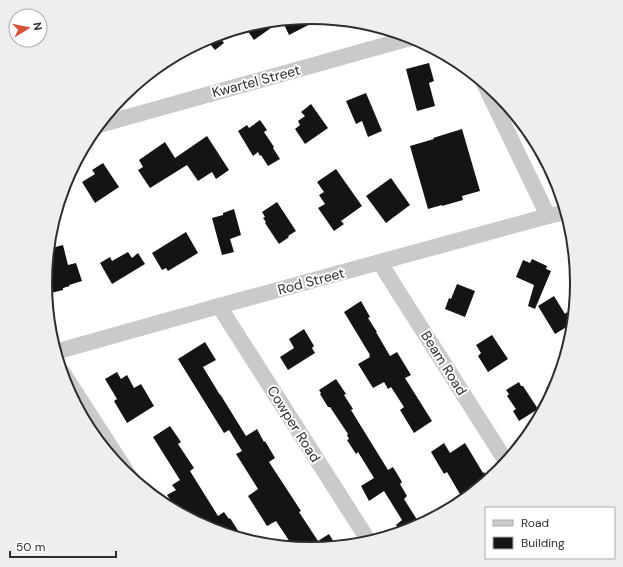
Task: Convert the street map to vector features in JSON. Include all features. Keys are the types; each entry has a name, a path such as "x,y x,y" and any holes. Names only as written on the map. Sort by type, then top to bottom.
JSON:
{"street":[{"name":"Kwartel Street","path":"109,122 402,40"},
{"path":"493,98 562,216"},
{"name":"Rod Street","path":"61,350 380,262 562,216"},
{"name":"Beam Road","path":"380,262 504,458"},
{"name":"Cowper Road","path":"219,306 366,537"},
{"path":"79,397 114,453"}],"building":[{"path":"310,24 289,35 285,26"},
{"path":"272,27 254,40 248,32"},
{"path":"222,40 224,43 215,50 211,45"},
{"path":"429,63 434,81 429,83 435,106 417,111 406,69"},
{"path":"366,93 382,131 368,137 362,121 356,124 346,101"},
{"path":"311,104 328,128 305,144 295,129 300,125 298,121 305,116 301,112"},
{"path":"260,120 267,130 264,132 280,159 268,166 258,152 253,156 238,131 247,125 249,128"},
{"path":"462,129 480,191 462,196 463,200 428,209 410,146"},
{"path":"207,136 229,170 216,179 212,172 198,181 187,165 150,188 138,170 143,167 139,160 165,142 175,158"},
{"path":"103,163 119,187 95,203 82,182 95,174 92,170"},
{"path":"336,169 362,206 341,221 344,224 334,231 318,208 325,204 319,195 324,192 317,182"},
{"path":"391,178 410,205 386,223 366,196"},
{"path":"277,202 296,231 279,244 265,223 266,222 263,218 265,217 262,212"},
{"path":"234,209 241,235 230,239 234,252 222,255 212,218 223,215 223,213"},
{"path":"186,232 198,253 168,271 166,268 162,270 152,253"},
{"path":"63,245 68,265 76,263 82,281 69,285 70,286 63,288 63,290 53,293 52,284 54,247"},
{"path":"128,252 132,258 138,253 145,264 112,284 100,263 110,257 112,261"},
{"path":"532,259 547,266 546,269 551,271 535,309 528,306 534,285 516,277 523,260 530,263"},
{"path":"457,284 475,291 465,317 445,309"},
{"path":"554,296 565,314 567,312 569,316 567,326 555,334 538,306"},
{"path":"361,301 370,317 368,318 390,356 397,352 411,375 405,378 432,421 414,433 400,410 404,407 391,387 388,389 384,382 373,388 358,364 370,357 370,355 344,312"},
{"path":"304,329 314,346 312,348 315,353 288,370 280,357 294,348 289,339"},
{"path":"492,335 508,359 488,372 478,356 481,353 476,345"},
{"path":"205,342 216,360 203,367 246,436 257,429 275,458 269,462 301,511 299,512 318,541 329,534 334,542 312,543 290,542 276,521 267,526 248,496 258,489 236,454 242,451 229,430 224,433 178,359"},
{"path":"117,372 121,379 127,375 134,388 141,384 154,406 127,423 114,401 117,399 105,379"},
{"path":"336,379 346,394 344,395 353,409 351,410 388,470 393,467 402,482 400,484 407,496 404,499 417,520 398,528 396,525 402,520 384,491 369,501 361,486 374,478 358,452 356,454 347,440 349,439 348,434 330,407 328,407 319,390"},
{"path":"519,382 538,409 519,421 513,411 516,409 507,396 509,394 506,390"},
{"path":"170,426 181,442 178,444 194,468 190,471 218,516 224,512 229,519 230,518 239,533 212,523 171,502 167,495 176,490 172,485 180,480 153,437"},
{"path":"444,443 450,453 465,443 486,476 461,495 447,472 444,474 431,452"}]}
